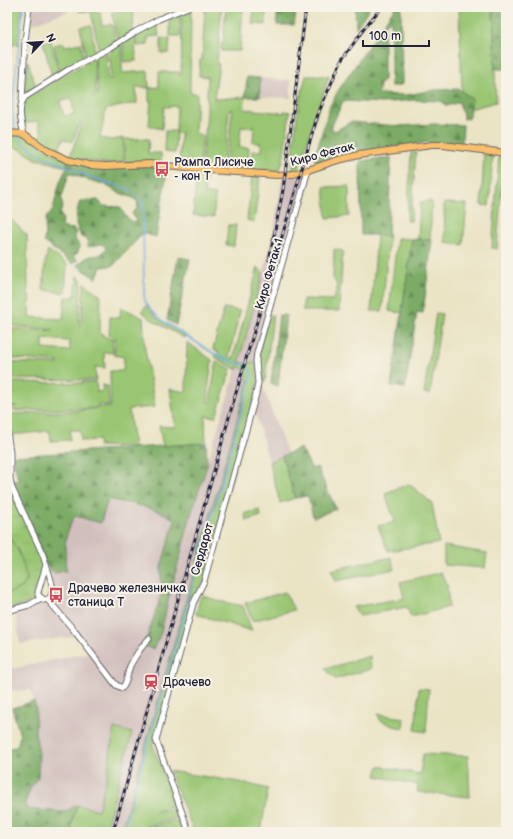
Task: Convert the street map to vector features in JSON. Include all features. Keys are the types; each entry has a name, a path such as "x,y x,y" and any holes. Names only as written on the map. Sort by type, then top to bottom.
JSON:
{"main road":[{"path":"7,133 24,134"},
{"name":"Киро Фетак","path":"24,134 48,151 68,160 89,165 106,166 149,164 277,175 289,175 338,160 432,145 506,153"}],"street":[{"path":"24,134 20,120 25,42 30,7"},
{"path":"22,101 25,97 70,68 110,48 159,19 188,7"},
{"name":"Киро Фетак 1","path":"258,383 256,361 257,353 308,170"},
{"path":"301,172 306,174 307,177"},
{"name":"Сердарот","path":"189,832 156,740 193,604 204,581 258,383"},
{"path":"7,430 10,453 10,479 12,488 43,555 52,583 52,593 48,600"},
{"path":"46,566 38,592 41,598 48,600 73,629 109,678 119,688 122,688 125,685 130,665 142,645 149,640"},
{"path":"7,611 29,605 41,598"}],"shaded area":[{"path":"32,7 79,7 32,24"},
{"path":"260,78 290,80 291,98 260,97"},
{"path":"301,172 306,174 256,361 244,364 239,362 272,240 283,175"},
{"path":"237,367 240,367 246,371 248,381 121,832 105,832 123,768 108,771 98,810 77,805 64,812 27,809 25,803 31,787 38,777 39,753 35,733 36,709 31,690 7,691 7,670 91,652 79,636 20,644 15,609 41,598 45,600 52,593 46,565 66,570 64,544 75,516 107,499 128,505 153,509 176,520 161,567 161,596 144,646 161,633 192,511"},
{"path":"258,383 264,385 263,388 288,453 269,462 253,405"}],"green space":[{"path":"7,7 23,7 19,44 7,46"},
{"path":"79,7 95,7 95,12 100,12 102,25 111,24 113,26 116,43 99,52 91,12 79,11"},
{"path":"119,7 134,7 133,30 120,40 118,39 112,12 118,12"},
{"path":"205,7 222,7 217,63 219,64 214,99 245,97 244,109 284,113 284,111 290,112 283,161 279,171 250,170 252,151 262,151 262,144 253,142 254,125 253,128 241,127 239,147 249,148 247,170 226,168 232,112 231,109 229,110 224,167 202,166 207,112 208,77 199,76 200,60 202,60"},
{"path":"226,7 243,7 240,51 221,51"},
{"path":"254,7 266,7 266,25 252,24"},
{"path":"277,7 297,7 294,25 277,25"},
{"path":"355,7 370,7 356,28"},
{"path":"395,7 401,7 402,84 399,86 391,86 391,20 384,25 384,79 380,85 378,94 406,95 435,90 459,89 472,99 469,118 464,119 459,102 447,106 441,101 412,100 382,103 343,101 331,128 335,131 351,122 398,126 434,124 463,125 462,144 443,142 421,143 352,153 318,162 314,159 330,106 338,91"},
{"path":"459,7 493,7 496,102 470,109 472,99 462,92"},
{"path":"493,7 506,7 506,69 495,69"},
{"path":"191,9 190,92 197,94 195,134 203,136 200,166 179,165 181,133 176,133 175,153 164,152 165,131 176,131 177,106 164,107 162,129 149,126 151,101 149,101 149,88 159,87 159,72 179,72 179,75 181,75 182,15 184,11"},
{"path":"180,13 180,36 170,36 170,17"},
{"path":"157,22 159,36 148,37 148,45 137,46 137,33"},
{"path":"91,25 95,53 86,58 80,27"},
{"path":"132,36 135,36 136,61 124,62 124,42"},
{"path":"161,38 170,39 169,53 161,53"},
{"path":"51,41 59,73 52,77 43,42"},
{"path":"64,43 65,46 81,43 84,59 60,72 54,45"},
{"path":"122,44 122,73 148,71 149,88 136,87 137,103 106,109 100,138 112,140 123,138 123,162 101,163 79,160 70,156 82,123 80,122 72,142 63,139 58,152 38,140 42,131 38,121 24,124 22,112 25,99 94,58 96,94 98,94 95,57 107,52 108,77 111,79 110,50","holes":["72,99 74,114 64,116 60,101"]},
{"path":"28,61 36,87 26,93 24,92 24,89"},
{"path":"306,76 329,76 298,171 293,172 296,123"},
{"path":"247,77 260,78 260,97 245,97"},
{"path":"21,134 67,161 67,167 36,159 20,149 7,145 7,136"},
{"path":"124,139 149,139 148,153 161,153 161,163 147,161 125,162"},
{"path":"416,152 411,221 407,221 411,153"},
{"path":"484,154 493,155 489,206 481,205"},
{"path":"499,156 504,156 497,249 492,248"},
{"path":"391,157 388,237 361,235 360,161"},
{"path":"68,160 89,165 168,166 156,237 143,233 113,266 101,267 96,279 77,265 88,257 100,254 106,248 102,244 88,247 87,239 81,237 76,224 77,211 80,201 98,200 103,206 120,207 126,217 133,222 136,221 132,213 137,209 138,202 104,184 69,173 61,200 63,206 60,213 63,220 61,225 64,228 74,229 76,233 75,239 80,247 77,254 72,255 78,260 73,264 44,242 46,218 53,209 60,182 67,167"},
{"path":"197,171 206,172 204,193 215,195 214,217 193,215"},
{"path":"252,176 260,177 254,222 247,220"},
{"path":"349,186 349,216 327,218 324,187"},
{"path":"420,202 432,202 430,240 418,239"},
{"path":"444,203 467,204 463,245 445,242"},
{"path":"7,216 27,235 28,295 30,296 29,317 63,319 65,297 75,297 77,276 81,279 79,325 81,326 84,283 101,296 100,333 103,334 103,336 113,340 113,353 104,352 105,368 95,367 96,380 7,379 7,362 58,364 58,362 7,358 7,328 54,330 7,325","holes":["43,339 69,341 70,351 43,349"]},
{"path":"228,225 236,225 234,246 226,245"},
{"path":"377,235 389,237 382,311 371,311"},
{"path":"397,238 412,239 402,313 389,311"},
{"path":"412,239 432,240 423,313 417,312 405,388 391,386"},
{"path":"334,249 343,251 339,311 303,311 303,299 333,300 336,294 337,289 333,278"},
{"path":"48,250 67,264 65,293 43,290 45,263"},
{"path":"178,257 190,259 176,325 167,320"},
{"path":"258,267 263,273 239,362 248,364 256,361 258,383 204,581 193,604 156,740 152,743 175,805 153,812 175,808 179,817 130,832 121,832 248,381 246,371 240,367 237,367 237,370 215,357 219,352 213,349 224,308 240,311 229,357 233,359"},
{"path":"147,305 156,317 185,336 184,338 149,318 142,311"},
{"path":"121,307 143,318 145,349 155,407 129,409 134,447 98,446 99,440 81,441 80,430 70,430 70,440 51,441 50,431 9,435 7,414 74,411 98,408 7,411 7,407 18,406 7,405 7,382 96,382 97,392 103,391 102,385 108,386 109,406 98,404 98,407 111,407 110,371 123,371 124,357 114,355 116,339 109,336 110,317 120,318"},
{"path":"436,313 442,314 430,394 424,393"},
{"path":"269,315 273,315 265,382 260,373 257,358"},
{"path":"279,315 286,315 278,386 271,384"},
{"path":"187,342 212,360 208,402 210,403 216,361 231,369 216,417 205,416 206,443 163,446 159,426 175,427 170,389 186,392"},
{"path":"206,443 208,463 192,511 161,633 153,649 144,646 161,596 161,567 175,520 168,515 143,506 108,499 101,523 75,516 68,530 67,536 65,549 66,571 54,573 48,567 12,482 18,480 13,456"},
{"path":"301,448 312,469 317,467 336,509 315,517 313,517 308,496 295,498 282,456"},
{"path":"282,456 295,498 280,503 269,462"},
{"path":"7,470 10,470 10,479 46,565 38,591 41,598 7,611 7,594 23,587 27,579 18,550 7,534"},
{"path":"409,484 432,503 439,543 388,551 378,526 395,522 385,493"},
{"path":"260,510 261,516 246,521 245,513"},
{"path":"7,534 14,542 20,554 27,578 23,587 7,594"},
{"path":"444,546 487,553 485,568 444,565"},
{"path":"391,557 395,569 336,581 331,570"},
{"path":"442,572 441,573 447,585 449,607 411,617 407,607 360,616 353,607 404,598 400,582"},
{"path":"285,592 294,610 252,621 245,603"},
{"path":"201,595 219,601 243,606 252,631 196,614"},
{"path":"370,656 371,669 335,679 325,669"},
{"path":"419,688 429,689 426,732 415,730"},
{"path":"34,701 36,709 35,733 39,753 38,777 31,787 25,803 27,809 64,812 77,805 71,828 76,832 7,832 7,748 17,747 20,736 12,708"},
{"path":"378,714 404,718 403,728 393,726 380,720"},
{"path":"114,728 132,733 105,832 76,832 71,828 77,805 98,810 108,771"},
{"path":"423,754 468,756 470,797 417,792 418,785 376,776 379,766 420,774"},
{"path":"169,771 240,782 268,789 261,832 194,832"},
{"path":"180,819 185,832 136,832"}],"waterway":[{"path":"15,129 12,109 23,7"},
{"path":"18,136 23,144 41,155 88,176 128,189 139,197 143,207 145,301 151,310 163,321 213,353 232,362 246,365 251,372 251,377 123,832"}],"railway":[{"path":"269,260 283,190 306,7"},
{"path":"113,832 231,410 318,114 341,61 369,22 382,7"}],"place":[{"name":"Рампа Лисиче - кон Т","path":"162,169"},
{"name":"Драчево железничка станица Т","path":"56,595"},
{"name":"Драчево","path":"151,682"}]}
